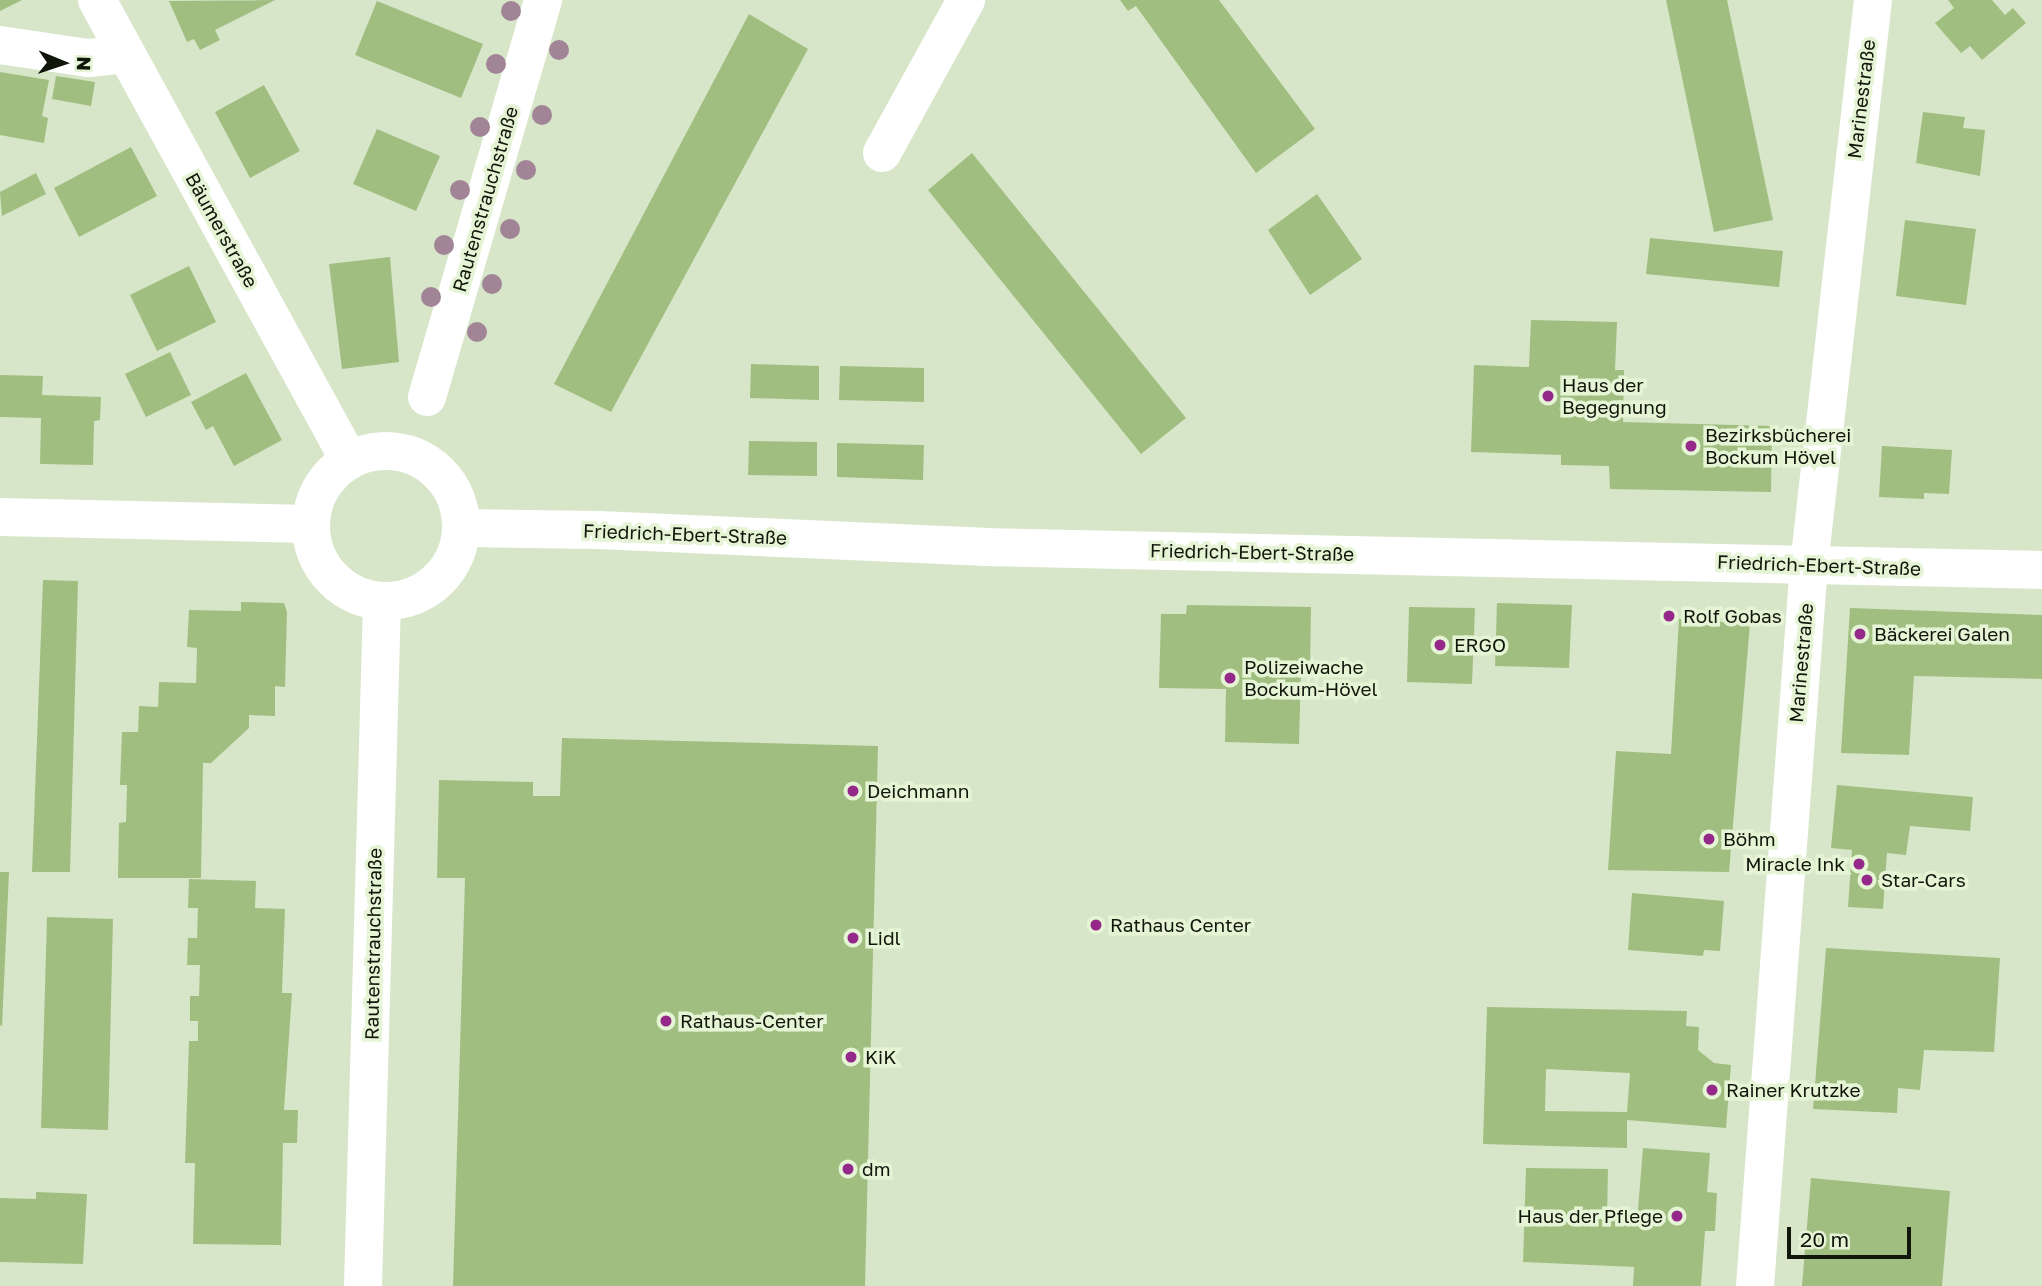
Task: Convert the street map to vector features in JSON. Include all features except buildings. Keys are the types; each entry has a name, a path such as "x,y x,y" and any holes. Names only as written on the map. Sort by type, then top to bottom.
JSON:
{"street":[{"name":"Bäumerstraße","path":"97,0 349,460"},
{"name":"Rautenstrauchstraße","path":"427,397 543,0"},
{"path":"882,153 966,0"},
{"name":"Marinestraße","path":"1755,1286 1809,565 1873,0"},
{"path":"0,45 88,58 126,54"},
{"path":"391,450 433,466 449,483 459,505 462,528 451,566 438,582 402,600 382,602 360,597 339,586 313,547 310,524 316,498 329,476 349,460 391,450"},
{"path":"0,517 310,524"},
{"name":"Friedrich-Ebert-Straße","path":"462,528 983,547 2042,570"},
{"name":"Rautenstrauchstraße","path":"363,1286 382,602"}],"place":[{"name":"Haus der Begegnung","path":"1548,396"},
{"name":"Bezirksbücherei Bockum Hövel","path":"1691,446"},
{"name":"Rolf Gobas","path":"1669,616"},
{"name":"Bäckerei Galen","path":"1860,634"},
{"name":"ERGO","path":"1440,645"},
{"name":"Polizeiwache Bockum-Hövel","path":"1230,678"},
{"name":"Deichmann","path":"853,791"},
{"name":"Böhm","path":"1709,839"},
{"name":"Miracle Ink","path":"1859,864"},
{"name":"Star-Cars","path":"1867,880"},
{"name":"Rathaus Center","path":"1096,925"},
{"name":"Lidl","path":"853,938"},
{"name":"Rathaus-Center","path":"666,1021"},
{"name":"KiK","path":"851,1057"},
{"name":"Rainer Krutzke","path":"1712,1090"},
{"name":"dm","path":"848,1169"},
{"name":"Haus der Pflege","path":"1677,1216"}]}
